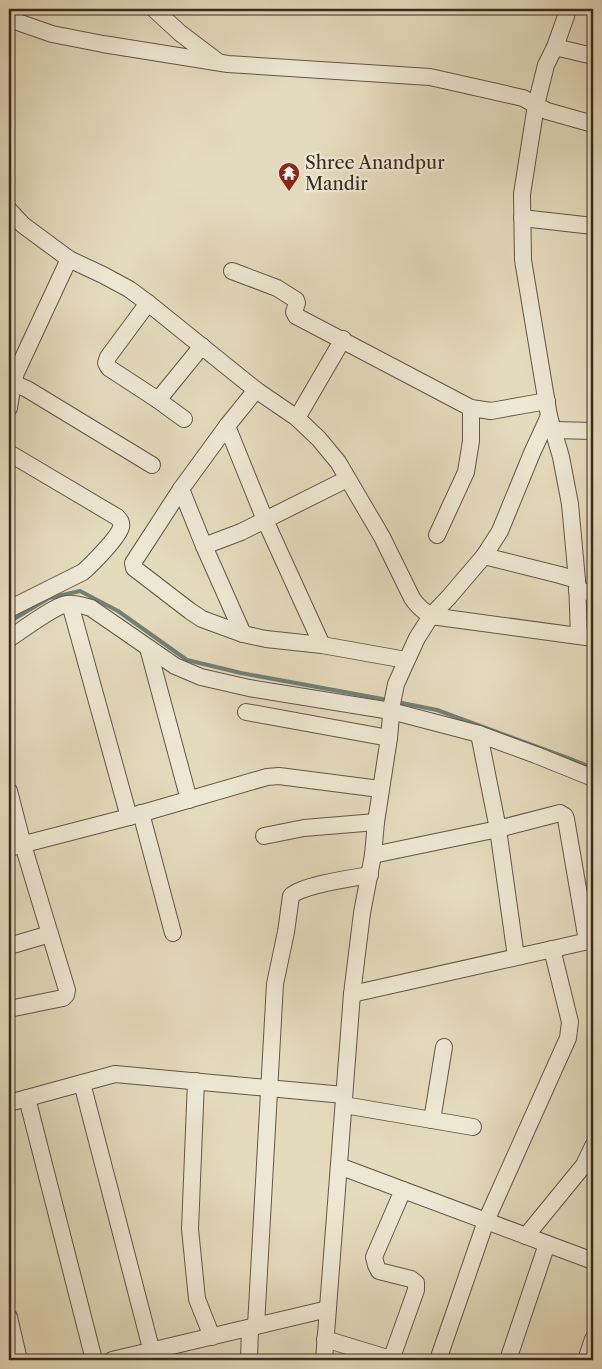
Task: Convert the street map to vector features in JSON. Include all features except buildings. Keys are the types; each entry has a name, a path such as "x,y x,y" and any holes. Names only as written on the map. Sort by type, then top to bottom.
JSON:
{"street":[{"path":"154,9 180,33 219,62"},
{"path":"9,210 29,230 69,260 129,289 256,390 297,418 320,439 338,462 382,538 412,598 418,606 431,616 586,637 582,588 570,504 561,457 550,416 523,260 522,194 536,105 546,65 555,47 566,16 564,9"},
{"path":"9,19 52,34 86,41 219,62 430,78 523,98 547,111 593,124"},
{"path":"555,47 593,56"},
{"path":"522,218 593,226"},
{"path":"9,408 12,376 69,260"},
{"path":"232,271 264,282 292,296 297,301 294,312 296,316 343,339 471,408 550,416 593,431"},
{"path":"148,303 108,357 106,363 109,368 184,419"},
{"path":"297,418 343,339"},
{"path":"158,400 202,346"},
{"path":"12,376 28,389 152,465"},
{"path":"256,390 181,489 133,563 134,568 202,619 243,634 266,639 322,645 406,660"},
{"path":"437,535 466,472 470,441 471,408"},
{"path":"324,1360 352,994 362,913 370,875 380,789 389,738 391,708 396,684 417,638 431,616 449,598 484,556 500,531 532,453 550,416"},
{"path":"227,426 265,520 322,645"},
{"path":"9,453 117,517 121,524 119,532 91,566 83,572 9,609"},
{"path":"204,546 241,532 347,478"},
{"path":"181,489 243,634"},
{"path":"484,556 560,575 582,588"},
{"path":"70,604 173,933"},
{"path":"9,639 64,605 70,604 91,608 175,666 201,677 288,695 391,708 479,734 593,778"},
{"path":"148,648 189,800"},
{"path":"246,712 389,738"},
{"path":"479,734 498,829 516,957"},
{"path":"16,847 279,776 380,789"},
{"path":"9,792 16,847 50,934 67,990 63,998 9,1009"},
{"path":"352,994 590,940 565,816 560,813 498,829 373,855"},
{"path":"264,836 304,828 376,822"},
{"path":"249,1360 253,1327 275,984 286,932 291,896 295,892 307,887 370,875"},
{"path":"9,946 50,934"},
{"path":"438,1360 486,1221 568,1038 570,1022 552,949"},
{"path":"432,1120 444,1047"},
{"path":"9,1103 116,1074 269,1088 344,1100 432,1120 473,1127"},
{"path":"196,1081 190,1229 197,1299 212,1337"},
{"path":"82,1083 153,1356"},
{"path":"27,1098 94,1360"},
{"path":"526,1236 584,1165 593,1146"},
{"path":"339,1166 593,1261"},
{"path":"326,1338 393,1360 416,1290 416,1283 411,1279 378,1270 374,1257 403,1190"},
{"path":"508,1360 547,1244"},
{"path":"112,1360 153,1356 212,1337 328,1309"},
{"path":"9,1317 19,1360"},
{"path":"586,1360 593,1339"}],"waterway":[{"path":"9,622 49,598 80,591 118,611 187,660 241,673 388,700"},
{"path":"397,702 437,710 593,768"}],"place":[{"name":"Shree Anandpur Mandir","path":"289,192"}]}
